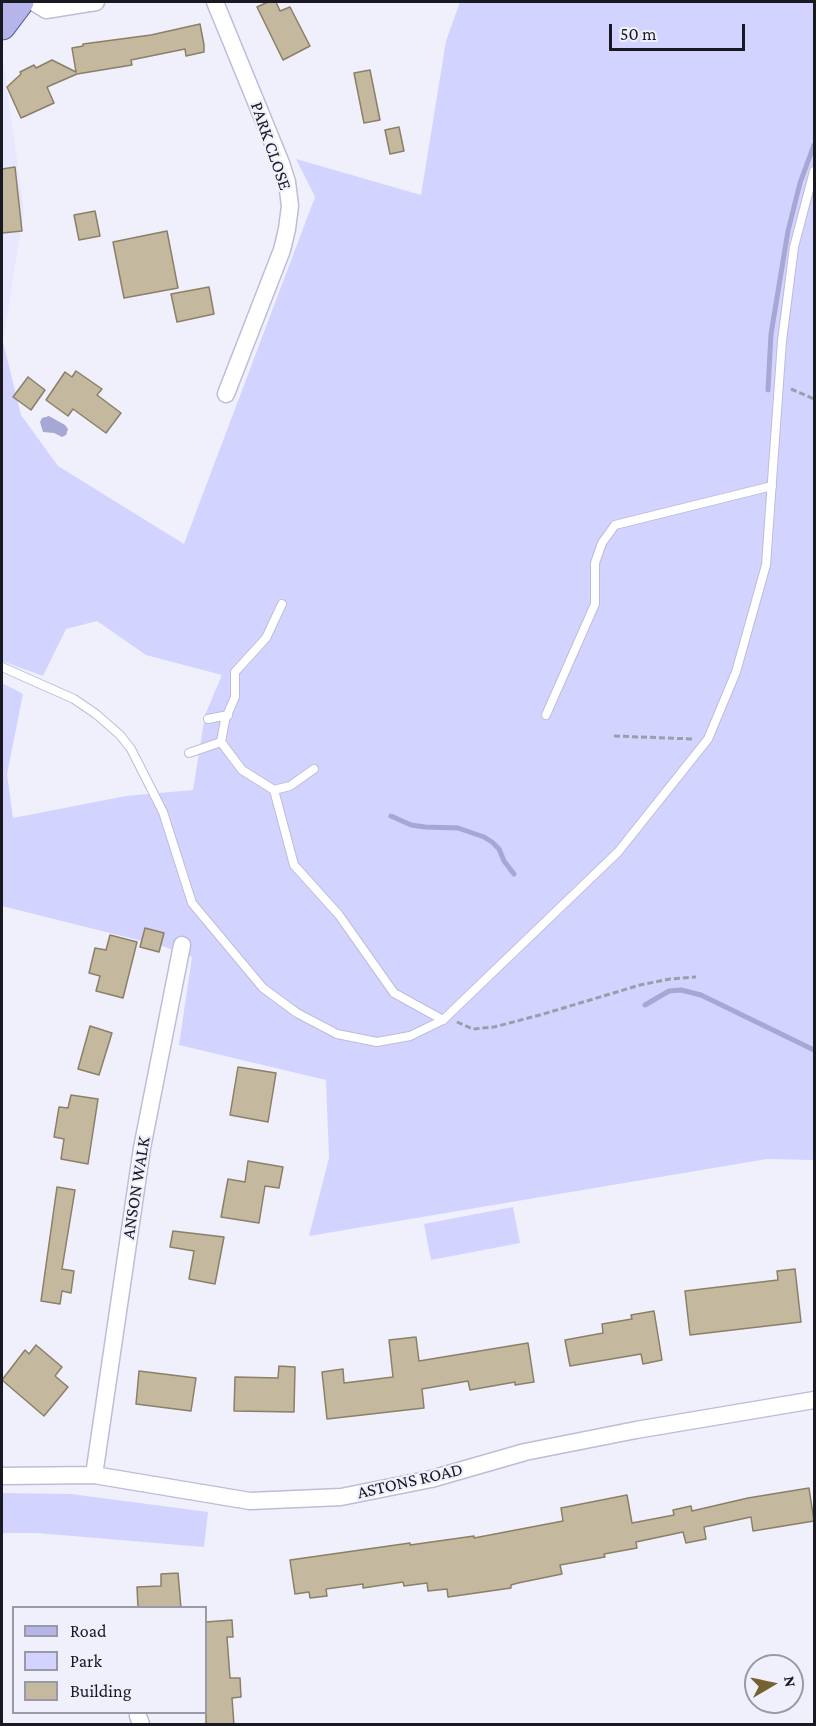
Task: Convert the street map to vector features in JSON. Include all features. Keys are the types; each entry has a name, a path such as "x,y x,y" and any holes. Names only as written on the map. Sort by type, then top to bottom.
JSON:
{"main road":[{"path":"2,26 20,2"}],"street":[{"path":"33,2 46,10 96,2"},
{"name":"PARK CLOSE","path":"215,2 281,163 287,182 290,206 282,250 226,394"},
{"name":"ANSON WALK","path":"94,1475 142,1148 182,945"},
{"name":"ASTONS ROAD","path":"2,1476 94,1475 250,1502 340,1497 431,1479 525,1452 636,1430 814,1400"}],"lane":[{"path":"2,666 74,699 120,735 131,749 163,812 192,903 263,988 297,1013 337,1034 377,1042 410,1036 443,1020 618,852 708,739 736,672 766,565 782,341 794,248 814,171"},
{"path":"546,715 595,604 595,562 602,543 615,525 772,486"},
{"path":"221,742 235,697 235,672 267,638 282,604"},
{"path":"208,719 228,715"},
{"path":"189,753 221,742"},
{"path":"221,742 242,770 275,793 294,865 339,915 394,993 443,1020"},
{"path":"275,793 290,786 314,769"}],"path":[{"path":"778,384 814,399"},
{"path":"614,736 708,739"},
{"path":"450,1013 459,1023 473,1029 494,1027 640,985 696,977"}],"shaded area":[{"path":"3,60 24,211 3,342 2,62"},
{"path":"49,416 65,425 68,429 66,435 62,437 54,433 43,432 40,422 42,418"}],"green space":[{"path":"460,2 814,2 814,1160 767,1159 309,1236 329,1158 326,1080 179,1045 192,957 162,946 2,906 2,683 23,694 7,774 13,818 126,796 193,790 205,715 222,675 146,655 97,621 66,629 43,676 2,661 2,341 21,415 58,466 184,544 315,197 296,159 421,195 446,41"},
{"path":"513,1207 520,1243 431,1260 424,1224"},
{"path":"2,1493 71,1494 208,1512 204,1547 37,1533 2,1533"}],"building":[{"path":"268,2 276,2 280,11 290,7 310,46 283,60 257,7"},
{"path":"200,24 204,52 186,56 185,49 131,60 132,65 77,74 47,87 54,103 21,118 7,87 21,74 20,72 34,65 36,68 52,60 76,72 72,48 83,46 83,44 151,35"},
{"path":"370,70 380,120 364,123 354,73"},
{"path":"399,127 404,151 390,154 385,130"},
{"path":"15,167 22,231 2,233 2,169"},
{"path":"95,211 100,236 79,240 74,215"},
{"path":"167,231 178,288 124,298 113,242"},
{"path":"209,287 214,314 177,322 171,294"},
{"path":"76,371 102,389 97,395 121,413 106,433 73,409 68,416 46,400 65,372 72,377"},
{"path":"28,377 45,390 31,410 13,397"},
{"path":"145,928 164,933 159,952 140,947"},
{"path":"110,935 137,942 123,998 96,991 100,976 89,973 95,948 106,950"},
{"path":"90,1026 112,1033 99,1075 78,1069"},
{"path":"238,1067 276,1073 268,1122 230,1115"},
{"path":"71,1095 98,1099 88,1164 61,1159 64,1139 54,1137 59,1107 68,1108"},
{"path":"248,1161 283,1167 279,1188 265,1186 259,1223 221,1217 228,1179 245,1182"},
{"path":"57,1187 75,1190 62,1269 74,1271 71,1293 62,1291 60,1304 41,1301"},
{"path":"173,1231 224,1237 215,1284 189,1279 194,1251 170,1247"},
{"path":"795,1269 801,1322 690,1335 685,1291 778,1280 777,1271"},
{"path":"654,1311 662,1360 643,1364 641,1354 570,1366 565,1340 603,1333 602,1324 632,1319 631,1315"},
{"path":"416,1337 419,1361 528,1343 534,1382 515,1385 515,1382 470,1390 468,1381 422,1389 424,1408 327,1419 322,1372 343,1369 344,1383 393,1377 389,1340"},
{"path":"36,1345 62,1367 55,1376 68,1387 44,1416 2,1380 25,1350 29,1354"},
{"path":"279,1366 295,1367 294,1412 234,1411 235,1377 278,1378"},
{"path":"139,1371 196,1378 191,1411 136,1404"},
{"path":"809,1488 814,1521 753,1531 751,1517 704,1527 706,1539 686,1543 683,1532 636,1542 637,1548 604,1554 605,1557 560,1565 562,1574 518,1583 511,1585 511,1588 448,1597 447,1589 428,1591 427,1583 404,1586 403,1582 363,1588 363,1584 326,1589 327,1596 310,1598 309,1592 295,1594 290,1560 410,1543 410,1545 474,1536 474,1538 563,1521 561,1508 627,1495 632,1523 674,1515 673,1510 691,1506 692,1511 748,1498"},
{"path":"178,1573 181,1606 138,1606 137,1587 161,1586 161,1574"},
{"path":"232,1620 233,1637 227,1637 230,1678 240,1678 241,1697 232,1698 234,1725 206,1725 207,1622"}],"waterway":[{"path":"768,390 771,334 788,231 800,183 814,145"},
{"path":"391,816 411,825 458,828 484,837 499,849 504,861 514,874"},
{"path":"645,1005 669,991 681,990 701,995 814,1050"}]}
